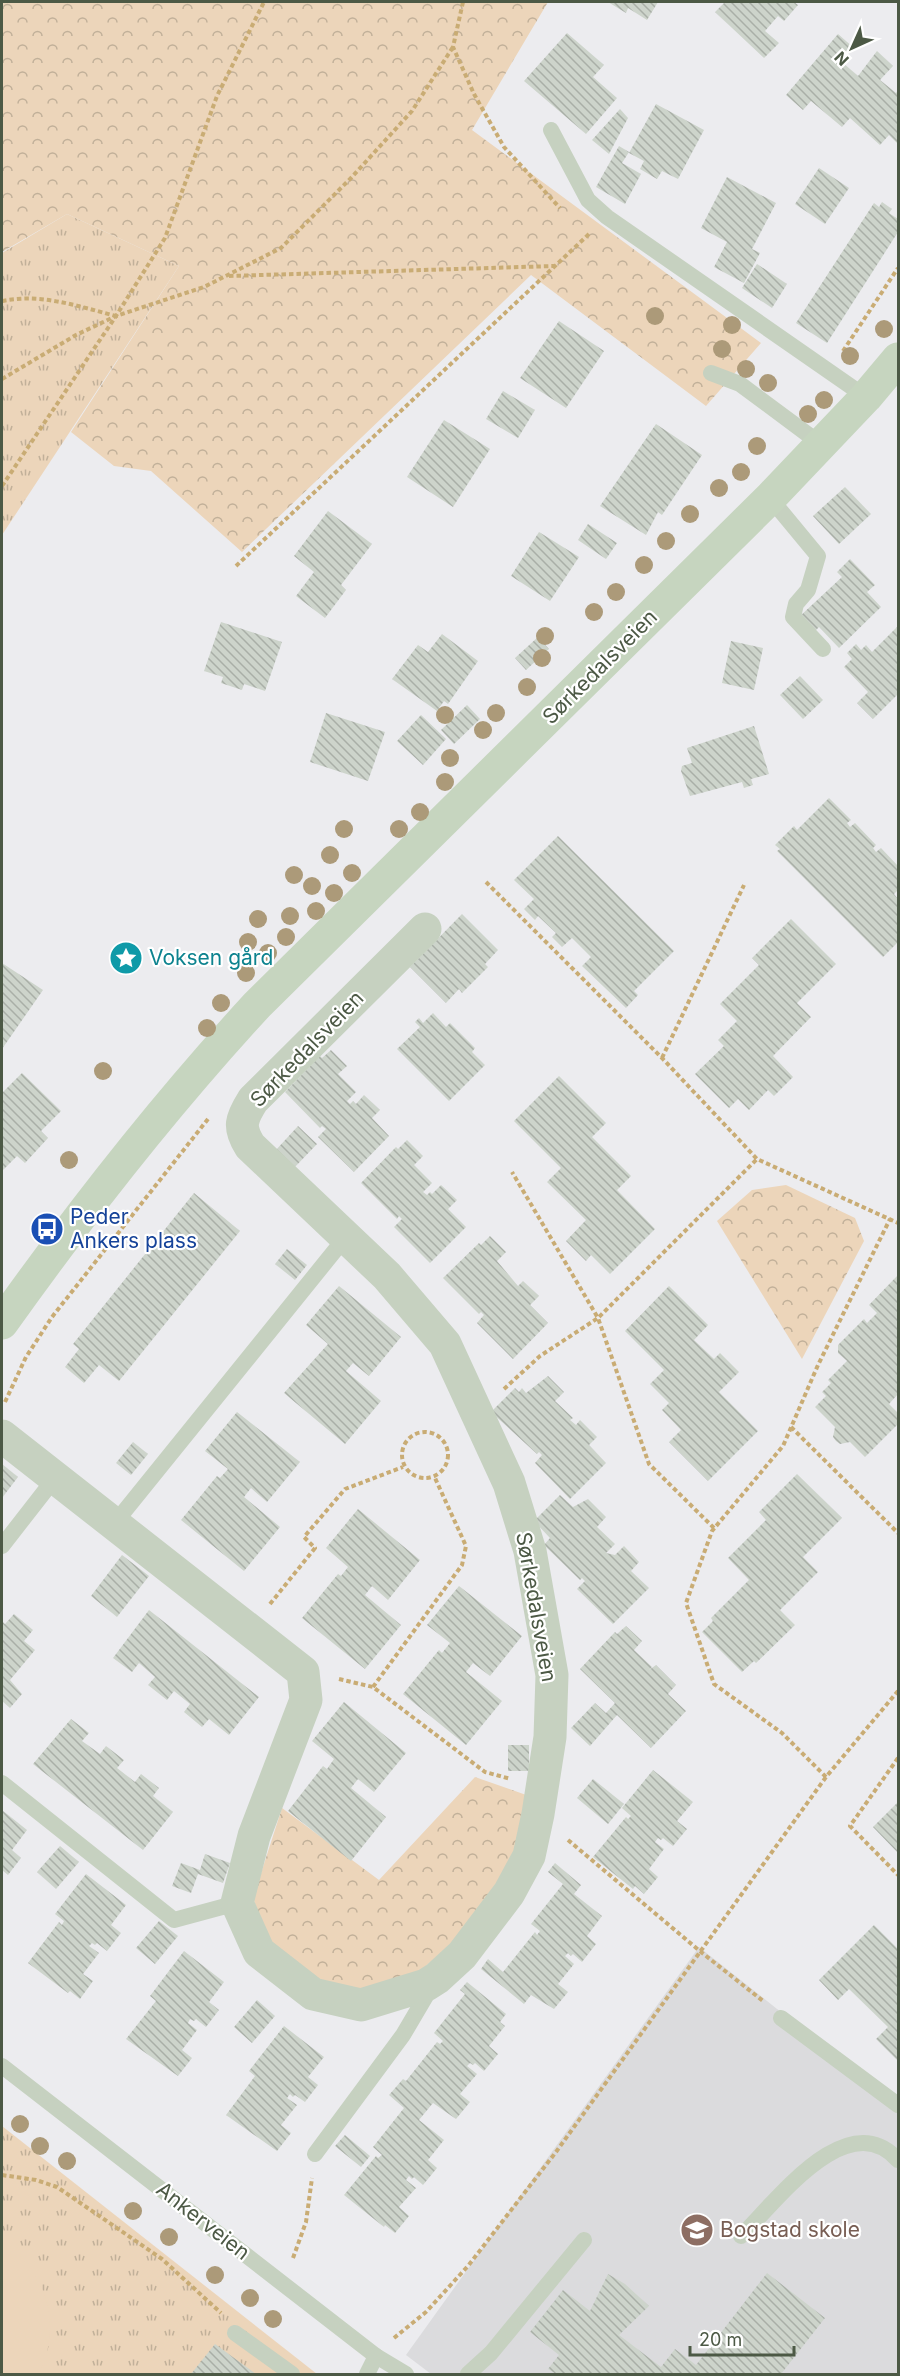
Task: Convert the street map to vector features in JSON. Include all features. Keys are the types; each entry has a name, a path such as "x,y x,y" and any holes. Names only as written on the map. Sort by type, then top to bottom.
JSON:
{"main road":[{"name":"Sørkedalsveien","path":"2,1323 120,1164 192,1077 257,1005 770,498 822,445 898,359"}],"street":[{"name":"Sørkedalsveien","path":"237,1902 259,1952 313,1994 361,2005 426,1985 462,1955 509,1893 529,1856 540,1800 550,1737 552,1675 530,1551 509,1483 445,1344 387,1276 250,1146 242,1133 243,1115 253,1100 425,929"},
{"path":"2,1422 54,1478 303,1672 306,1700 254,1836 237,1902"}],"lane":[{"path":"551,130 588,200 607,217 866,397"},
{"path":"711,373 740,384 822,445"},
{"path":"770,498 818,556 808,590 796,604 793,617 823,648"},
{"path":"114,1524 345,1238"},
{"path":"2,1546 54,1478"},
{"path":"2,1783 174,1920 237,1902"},
{"path":"315,2154 403,2035 426,1996 426,1985"},
{"path":"781,2018 898,2106"},
{"name":"Ankerveien","path":"2,2066 376,2356 406,2374"},
{"path":"741,2236 801,2177 838,2147 858,2142 875,2144 892,2152 898,2160"},
{"path":"468,2374 491,2353 584,2240"},
{"path":"235,2333 292,2374"},
{"path":"367,2374 376,2356"}],"path":[{"path":"2,486 116,316 165,238 217,96 264,2"},
{"path":"2,379 76,336 116,316 204,287 281,248 351,178 412,111 453,47 464,2"},
{"path":"453,47 474,94 504,147 544,193 581,228 607,217"},
{"path":"236,566 607,217"},
{"path":"227,276 555,266"},
{"path":"837,378 837,361 898,268"},
{"path":"2,301 19,298 54,300 116,316"},
{"path":"486,882 662,1058 757,1159 898,1223"},
{"path":"662,1058 744,885"},
{"path":"2,1422 26,1357 52,1317 212,1114"},
{"path":"477,1413 540,1356 598,1318 757,1159"},
{"path":"512,1172 598,1318 649,1464 714,1528"},
{"path":"826,1777 782,1732 714,1684 686,1603 714,1528 783,1446 818,1365 891,1219"},
{"path":"791,1427 898,1533"},
{"path":"418,1431 436,1433 448,1449 448,1464 435,1478 413,1477 403,1467 403,1444 418,1431"},
{"path":"249,1630 315,1548 304,1537 345,1489 403,1467"},
{"path":"374,1686 462,1565 466,1546 435,1478"},
{"path":"303,1672 374,1686 485,1772 540,1800 701,1952 773,2009 781,2018"},
{"path":"376,2356 426,2312 468,2266 556,2152 826,1777 898,1692"},
{"path":"898,1758 850,1826 898,1875"},
{"path":"281,2282 306,2222 315,2154"},
{"path":"2,2175 36,2180 57,2187 95,2211 162,2259 226,2317 235,2333"}],"shaded area":[{"name":"Bogstad skole","path":"699,1947 898,2105 898,2374 431,2374 406,2355"}],"green space":[{"path":"2,2 548,2 472,130 761,343 706,406 531,275 242,552 151,471 114,466 71,432 179,266 67,214 2,252"},
{"path":"67,214 179,266 2,535 2,253"},
{"path":"786,1185 855,1218 864,1241 802,1359 717,1221 752,1190"},
{"path":"475,1777 529,1796 514,1856 495,1891 447,1948 414,1976 365,1993 320,1984 269,1943 253,1898 282,1808 379,1880"},
{"path":"2,2126 317,2374 2,2374"},
{"path":"2,2241 30,2268 40,2284 46,2301 50,2318 50,2337 39,2374 2,2374"}],"building":[{"path":"608,2 658,2 647,20 628,8 626,13"},
{"path":"725,2 794,2 798,5 784,21 778,16 765,31 779,43 764,58 715,12"},
{"path":"567,33 604,65 593,77 617,98 586,134 524,81"},
{"path":"838,34 854,48 842,62 858,76 877,51 893,66 880,80 896,93 898,91 898,144 889,135 880,145 850,118 842,127 811,101 803,110 786,95"},
{"path":"656,104 704,130 678,179 662,171 657,179 640,169 644,161 629,153"},
{"path":"620,109 628,118 609,154 592,140"},
{"path":"619,146 629,152 622,163 641,174 625,204 596,187"},
{"path":"819,168 849,188 825,224 795,204"},
{"path":"727,177 776,203 752,249 760,253 744,283 714,267 727,242 701,228"},
{"path":"882,202 892,209 889,213 898,219 898,232 827,343 796,323 874,203 879,207"},
{"path":"757,264 787,284 772,308 742,288"},
{"path":"559,321 604,351 566,408 520,378"},
{"path":"503,391 535,410 518,438 486,419"},
{"path":"444,420 490,449 453,507 407,477"},
{"path":"656,424 702,455 662,515 658,512 646,535 600,506"},
{"path":"845,487 871,514 839,544 813,516"},
{"path":"328,511 372,544 341,585 346,590 325,618 296,596 314,572 294,556"},
{"path":"588,524 617,543 606,559 578,540"},
{"path":"539,532 579,557 550,601 511,576"},
{"path":"850,559 875,585 867,592 881,607 839,648 819,627 814,632 799,617 842,577 837,572"},
{"path":"221,622 282,642 265,691 244,684 242,690 221,683 223,677 204,671"},
{"path":"898,626 898,694 873,719 857,703 868,692 844,667 852,659 847,653 856,644 861,650 866,645 872,652"},
{"path":"442,634 478,661 448,704 444,701 437,711 392,679 418,645 428,652"},
{"path":"538,637 549,649 526,670 515,658"},
{"path":"731,641 763,648 754,690 722,683"},
{"path":"800,676 823,700 803,719 780,695"},
{"path":"467,705 480,719 454,744 441,730"},
{"path":"326,713 385,732 368,781 310,762"},
{"path":"421,715 446,739 423,765 397,741"},
{"path":"754,726 769,774 751,779 753,785 744,788 742,782 690,796 681,771 682,766 692,763 687,748"},
{"path":"829,798 851,820 847,823 850,827 855,823 876,845 873,848 876,852 881,848 898,866 898,890 894,894 898,899 898,942 883,957 777,851 780,849 775,845 794,826 797,830"},
{"path":"558,836 674,951 634,991 638,995 626,1008 582,966 591,957 572,938 562,947 552,937 556,933 538,916 535,920 524,909 534,899 514,880"},
{"path":"462,914 498,950 485,964 488,967 462,993 459,989 446,1003 410,967"},
{"path":"791,919 836,964 797,1003 811,1017 773,1056 793,1077 774,1096 768,1090 749,1110 738,1099 729,1108 695,1074 724,1046 718,1040 737,1021 720,1004 759,965 752,958"},
{"path":"2,963 43,990 2,1049"},
{"path":"433,1013 446,1027 450,1023 475,1048 472,1052 485,1065 449,1101 397,1049 420,1027 415,1022 419,1018 423,1023"},
{"path":"331,1050 347,1066 338,1074 356,1092 347,1101 350,1104 353,1101 356,1104 364,1095 380,1110 372,1118 389,1136 354,1172 318,1137 326,1129 322,1126 320,1128 285,1092 320,1056 322,1058"},
{"path":"22,1073 61,1111 41,1131 48,1138 25,1163 17,1156 2,1171 2,1093"},
{"path":"559,1076 606,1123 592,1137 631,1176 617,1190 655,1229 610,1274 591,1255 586,1261 566,1241 586,1220 547,1182 561,1168 514,1121"},
{"path":"298,1126 317,1144 293,1169 275,1151"},
{"path":"407,1140 423,1156 414,1165 432,1183 423,1192 427,1195 430,1192 432,1194 441,1185 457,1200 448,1209 466,1227 430,1263 394,1227 402,1219 399,1216 397,1219 361,1183 396,1147 398,1149"},
{"path":"194,1193 240,1231 119,1381 99,1365 84,1383 65,1367 79,1349 73,1344"},
{"path":"490,1236 506,1252 497,1261 518,1286 523,1281 539,1296 530,1305 548,1323 513,1359 477,1323 484,1315 481,1312 479,1314 443,1278 479,1243 481,1245"},
{"path":"287,1249 307,1265 295,1280 275,1264"},
{"path":"898,1275 898,1394 889,1404 898,1413 898,1424 865,1457 850,1442 840,1444 836,1441 833,1437 835,1427 815,1407 826,1396 822,1392 831,1383 828,1380 847,1361 838,1353 838,1345 864,1319 867,1323 877,1313 869,1305"},
{"path":"339,1286 401,1337 369,1376 353,1363 346,1371 381,1401 345,1444 284,1393 328,1344 306,1325"},
{"path":"669,1286 708,1325 694,1340 714,1359 720,1353 739,1372 719,1392 758,1431 708,1481 669,1442 681,1430 662,1410 669,1403 650,1384 664,1370 625,1331"},
{"path":"548,1376 564,1392 555,1401 573,1418 570,1420 576,1425 580,1420 597,1437 589,1445 606,1463 570,1499 535,1463 542,1455 539,1452 537,1454 491,1412 515,1388 519,1392 522,1388 526,1393"},
{"path":"237,1412 300,1462 267,1502 251,1488 244,1497 280,1527 244,1571 181,1520 217,1476 220,1478 228,1469 205,1451"},
{"path":"133,1442 148,1454 131,1475 116,1463"},
{"path":"2,1464 18,1477 2,1498"},
{"path":"797,1474 842,1518 803,1557 818,1572 780,1610 795,1625 756,1663 754,1661 742,1672 702,1632 713,1621 711,1618 749,1580 728,1558 766,1520 759,1512"},
{"path":"560,1495 573,1507 588,1499 606,1517 597,1527 615,1544 606,1553 615,1555 624,1546 639,1562 631,1571 649,1588 613,1624 577,1589 585,1581 582,1578 580,1580 544,1545 550,1538 534,1521"},
{"path":"358,1509 420,1560 388,1600 372,1586 365,1595 401,1625 365,1669 302,1618 338,1574 341,1576 348,1567 326,1548"},
{"path":"122,1555 149,1576 117,1617 91,1596"},
{"path":"459,1586 522,1636 490,1676 473,1663 466,1672 502,1701 466,1745 403,1694 439,1650 442,1653 450,1643 427,1625"},
{"path":"149,1610 259,1697 229,1735 209,1719 202,1727 184,1712 190,1704 174,1691 167,1700 148,1685 155,1677 139,1663 132,1672 113,1658"},
{"path":"14,1614 33,1630 24,1641 35,1650 10,1680 22,1694 10,1708 2,1701 2,1621 5,1624"},
{"path":"626,1626 642,1641 634,1650 652,1667 649,1670 656,1665 676,1685 668,1694 686,1711 651,1748 617,1715 590,1746 571,1728 595,1703 606,1713 615,1703 580,1669 615,1632 617,1634"},
{"path":"344,1702 406,1753 374,1792 358,1779 351,1788 386,1817 351,1861 288,1811 323,1766 327,1769 334,1759 312,1741"},
{"path":"71,1719 89,1733 82,1741 100,1754 106,1746 124,1760 117,1768 135,1782 141,1774 159,1788 153,1796 173,1812 143,1850 33,1764"},
{"path":"508,1745 529,1745 529,1771 508,1771"},
{"path":"653,1770 693,1802 677,1821 687,1829 673,1846 663,1838 661,1840 658,1838 655,1842 664,1849 649,1869 658,1877 644,1894 635,1886 633,1889 593,1857 626,1817 628,1819 631,1816 622,1808"},
{"path":"593,1779 624,1804 608,1824 577,1798"},
{"path":"898,1802 898,1853 873,1827"},
{"path":"2,1810 27,1830 12,1850 21,1858 8,1875 2,1870"},
{"path":"60,1846 79,1862 56,1889 37,1872"},
{"path":"205,1854 230,1863 223,1883 198,1874 191,1893 172,1886 181,1863 200,1870"},
{"path":"555,1863 581,1885 574,1894 602,1916 587,1936 596,1944 582,1962 573,1954 571,1956 568,1953 565,1956 574,1964 558,1984 568,1992 554,2009 531,1995 524,2004 481,1969 488,1959 503,1972 535,1932 537,1935 540,1931 531,1924 563,1884 548,1872"},
{"path":"86,1874 126,1905 111,1925 121,1933 107,1951 97,1943 89,1946 99,1953 83,1974 93,1981 80,1999 70,1991 68,1993 28,1963 59,1922 62,1925 64,1921 55,1914"},
{"path":"159,1921 178,1936 155,1964 136,1948"},
{"path":"874,1925 898,1949 898,2061 876,2039 888,2027 849,1989 838,2000 819,1980"},
{"path":"184,1951 224,1982 209,2002 219,2010 206,2027 196,2019 194,2021 190,2019 188,2023 197,2030 182,2050 192,2058 178,2076 126,2039 156,2001 150,1996"},
{"path":"467,1982 506,2014 500,2022 505,2026 489,2046 498,2054 484,2071 475,2063 467,2066 477,2074 460,2094 470,2102 456,2119 433,2103 419,2120 444,2140 428,2160 437,2168 423,2185 414,2177 412,2179 409,2176 406,2180 416,2188 399,2207 409,2216 395,2233 344,2195 376,2156 378,2158 382,2155 373,2147 404,2108 389,2095 403,2079 406,2081 437,2042 440,2044 443,2041 434,2033 465,1994 460,1990"},
{"path":"257,2000 275,2016 252,2043 234,2027"},
{"path":"284,2026 324,2057 308,2077 318,2085 305,2102 295,2095 293,2097 290,2094 287,2098 297,2105 281,2125 291,2133 277,2151 226,2115 255,2076 249,2071"},
{"path":"345,2135 370,2156 361,2167 335,2146"},
{"path":"767,2273 825,2318 781,2374 556,2374 548,2369 559,2355 530,2332 563,2290 590,2311 608,2274 625,2284 649,2306 619,2335 661,2367 675,2349 696,2365"},
{"path":"215,2344 256,2374 191,2374"}],"place":[{"name":"Voksen gård","path":"126,958"},
{"name":"Peder Ankers plass","path":"47,1229"},
{"name":"Bogstad skole","path":"697,2230"}]}
